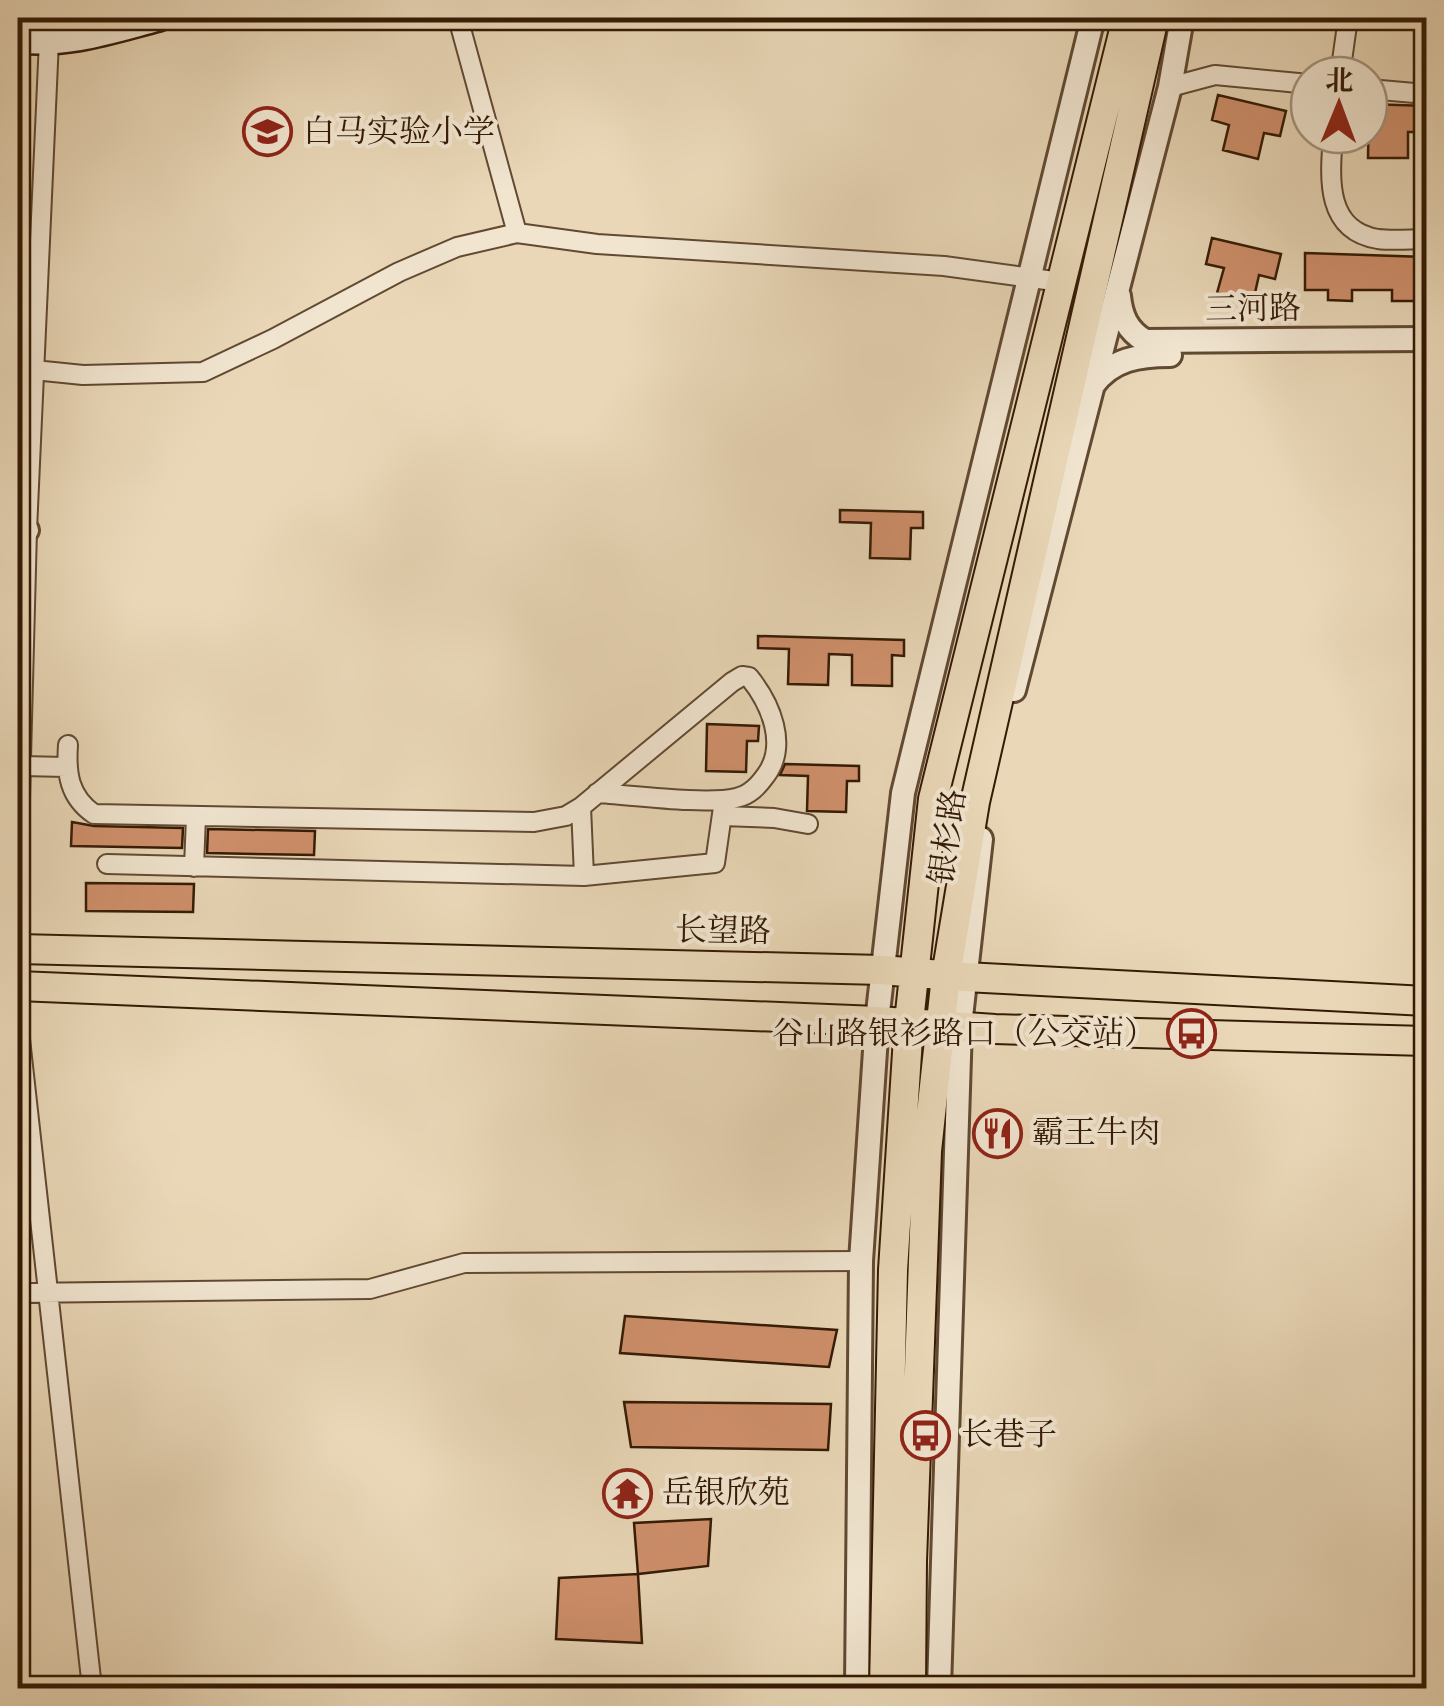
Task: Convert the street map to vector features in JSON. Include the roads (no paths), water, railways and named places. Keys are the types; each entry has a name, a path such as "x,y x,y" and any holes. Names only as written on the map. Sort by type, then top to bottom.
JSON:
{"main road":[{"path":"18,40 50,30 81,40 158,18"},
{"name":"银杉路","path":"884,1688 893,1270 908,1022 933,799 1126,18"},
{"name":"银杉路","path":"911,1688 928,1151 950,1026 975,802 1154,18"},
{"name":"长望路","path":"18,949 882,970 1426,1001"},
{"path":"18,986 950,1026 1426,1041"}],"street":[{"path":"458,18 518,233"},
{"name":"银杉路","path":"857,1688 861,1261 877,1020 903,793 1092,18"},
{"name":"银杉路","path":"956,977 985,808 1170,87 1182,18"},
{"path":"1343,55 1348,18"},
{"path":"18,873 22,529 34,370 50,30"},
{"path":"1170,87 1215,75 1289,82"},
{"path":"1389,91 1426,94"},
{"path":"1332,155 1330,178 1336,211 1360,233 1378,238 1426,238"},
{"path":"34,370 100,375 203,372 399,272 457,247 518,233 597,244 944,266 1061,282"},
{"name":"三河路","path":"1119,286 1125,322 1145,341 1426,339"},
{"name":"三河路","path":"1093,384 1110,367 1149,355 1426,352"},
{"path":"68,745 66,767 74,793 84,808 94,814 534,822 566,816 581,807 742,676 749,677 757,687 778,742 775,762 749,793 723,808"},
{"path":"22,766 66,767"},
{"path":"761,782 774,818"},
{"path":"598,794 723,808 808,824"},
{"path":"581,807 584,876"},
{"path":"106,864 584,876 715,863 723,808"},
{"path":"194,867 196,817"},
{"path":"18,1021 92,1688"},
{"name":"银杉路","path":"938,1688 950,1026"},
{"path":"18,1293 370,1290 464,1263 861,1261"}],"place":[{"name":"白马实验小学","path":"268,132"},
{"name":"谷山路银衫路口（公交站）","path":"1191,1034"},
{"name":"霸王牛肉","path":"997,1133"},
{"name":"长巷子","path":"926,1435"},
{"name":"岳银欣苑","path":"627,1493"}]}
